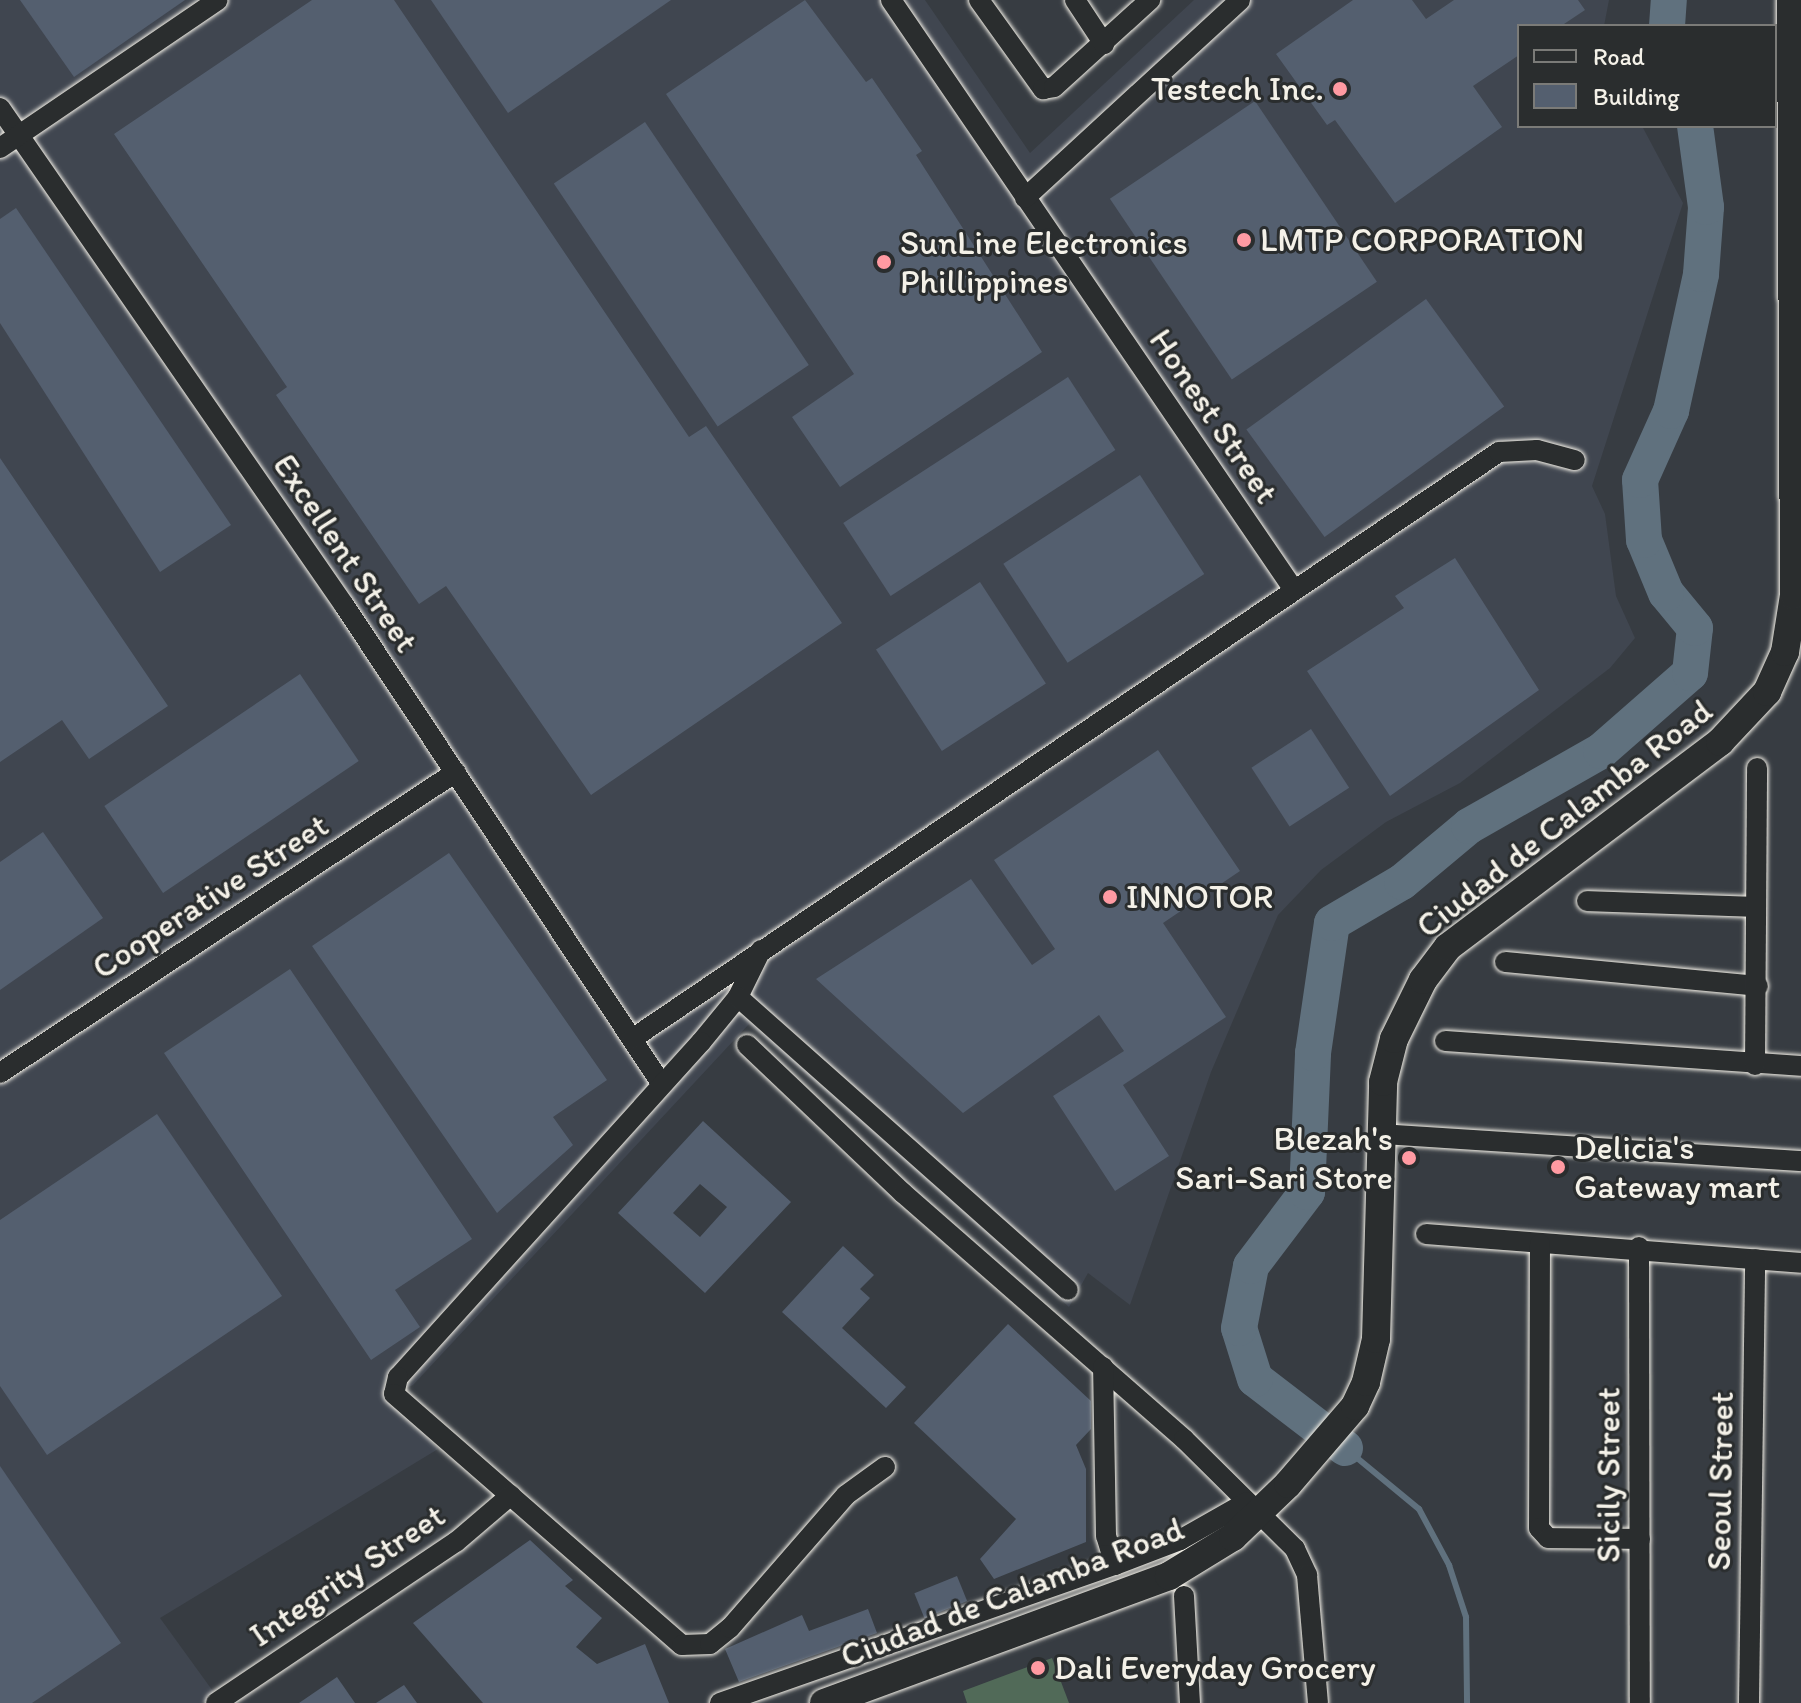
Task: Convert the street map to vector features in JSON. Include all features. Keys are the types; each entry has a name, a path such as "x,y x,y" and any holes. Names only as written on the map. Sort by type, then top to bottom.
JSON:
{"main road":[{"name":"Ciudad de Calamba Road","path":"824,1703 1169,1576 1253,1508 1288,1484 1355,1406 1376,1339 1383,1082 1394,1039 1448,947 1734,731 1778,672 1794,595 1797,340 1791,0"}],"street":[{"path":"0,148 218,0"},
{"name":"Honest Street","path":"891,0 1294,590"},
{"path":"979,0 1043,89 1054,87 1150,0"},
{"path":"1075,0 1104,44"},
{"path":"1025,198 1240,0"},
{"name":"Excellent Street","path":"0,108 456,772 661,1083"},
{"path":"632,1039 1499,452 1537,450 1575,460"},
{"path":"1755,1065 1758,986 1755,907 1757,768"},
{"name":"Cooperative Street","path":"0,1073 456,772"},
{"path":"1587,901 1755,907"},
{"path":"761,950 738,997 398,1377 394,1394 682,1645 710,1644 846,1495 885,1467"},
{"path":"1505,962 1758,986"},
{"path":"738,997 1068,1290"},
{"path":"1445,1041 1801,1066"},
{"path":"747,1045 893,1184 1103,1367 1295,1549 1307,1575 1318,1703"},
{"path":"1382,1134 1801,1161"},
{"path":"1426,1234 1540,1244 1639,1247 1801,1263"},
{"path":"1540,1244 1539,1528 1548,1538 1640,1539"},
{"name":"Sicily Street","path":"1639,1247 1640,1703"},
{"name":"Seoul Street","path":"1749,1703 1755,1259"},
{"path":"1103,1367 1106,1536 1115,1565"},
{"name":"Integrity Street","path":"216,1703 456,1542 511,1495"},
{"path":"720,1703 1115,1565 1253,1508"},
{"path":"1184,1596 1190,1703"}],"shaded area":[{"path":"0,0 925,0 1030,153 1194,0 1609,0 1604,24 1517,24 1517,128 1643,128 1683,203 1592,486 1605,514 1616,596 1635,638 1610,668 1460,783 1386,822 1321,870 1278,915 1211,1072 1130,1305 1088,1273 1069,1307 749,1024 413,1385 388,1395 438,1449 160,1618 215,1694 202,1703 0,1703"}],"green space":[{"path":"1052,1658 1069,1703 967,1703 963,1691"}],"building":[{"path":"20,0 185,0 74,77"},
{"path":"312,0 394,0 689,437 706,426 842,623 591,795 446,586 419,604 276,395 287,387 114,134"},
{"path":"431,0 671,0 508,113"},
{"path":"805,0 866,82 872,78 922,151 916,155 1042,352 840,487 792,417 854,374 666,94"},
{"path":"1353,0 1412,0 1426,19 1454,0 1578,0 1585,10 1564,24 1517,24 1517,56 1473,86 1502,127 1395,203 1335,120 1327,125 1276,54"},
{"name":"LMTP CORPORATION","path":"1255,101 1377,282 1232,380 1110,199"},
{"path":"645,122 809,365 718,426 554,184"},
{"path":"16,208 231,525 160,572 0,323 0,219"},
{"path":"1426,299 1504,407 1325,537 1246,429"},
{"path":"1068,377 1115,450 891,596 843,523"},
{"path":"0,458 168,706 89,759 62,720 0,762"},
{"path":"1140,475 1204,574 1068,663 1003,564"},
{"path":"1455,558 1539,690 1390,796 1307,671 1404,608 1395,596"},
{"path":"980,582 1046,683 942,751 876,650"},
{"path":"300,674 359,761 163,893 104,806"},
{"path":"1311,729 1349,788 1290,826 1251,768"},
{"path":"1158,750 1240,871 1163,923 1226,1017 1123,1085 1169,1156 1115,1191 1053,1096 1124,1051 1099,1015 963,1113 816,979 971,879 1032,965 1055,949 994,860"},
{"path":"43,832 103,918 0,990 0,862"},
{"path":"449,853 607,1080 553,1117 573,1145 497,1213 312,946"},
{"path":"290,969 472,1239 395,1290 420,1327 371,1360 164,1053"},
{"path":"157,1114 282,1296 47,1455 0,1386 0,1220"},
{"path":"703,1121 791,1202 705,1293 618,1213","holes":["700,1184 727,1207 700,1237 673,1213"]},
{"path":"843,1246 874,1275 860,1289 870,1298 842,1328 906,1387 886,1408 782,1312"},
{"path":"1008,1324 1091,1401 1091,1429 1076,1445 1086,1469 1086,1542 994,1579 980,1559 1016,1519 914,1423"},
{"path":"0,1466 121,1643 32,1703 0,1703"},
{"path":"530,1540 573,1580 565,1586 602,1618 576,1647 597,1664 645,1644 669,1703 483,1703 413,1623"},
{"path":"957,1576 967,1601 924,1618 914,1593"},
{"path":"868,1609 877,1633 739,1682 725,1649 802,1615 809,1631"},
{"path":"337,1677 355,1703 299,1703"},
{"path":"404,1685 417,1703 376,1703"}],"waterway":[{"path":"1667,24 1669,0"},
{"path":"1345,1448 1255,1379 1239,1328 1251,1266 1307,1192 1313,1053 1332,923 1402,882 1469,826 1601,751 1690,673 1695,628 1666,593 1644,540 1640,480 1671,411 1701,274 1706,207 1695,128"},
{"path":"1345,1448 1419,1509 1449,1565 1466,1617 1467,1703"}],"place":[{"name":"Testech Inc.","path":"1340,89"},
{"name":"LMTP CORPORATION","path":"1244,240"},
{"name":"SunLine Electronics Phillippines","path":"884,262"},
{"name":"INNOTOR","path":"1110,897"},
{"name":"Blezah's Sari-Sari Store","path":"1409,1158"},
{"name":"Delicia's Gateway mart","path":"1558,1167"},
{"name":"Dali Everyday Grocery","path":"1038,1668"}]}
